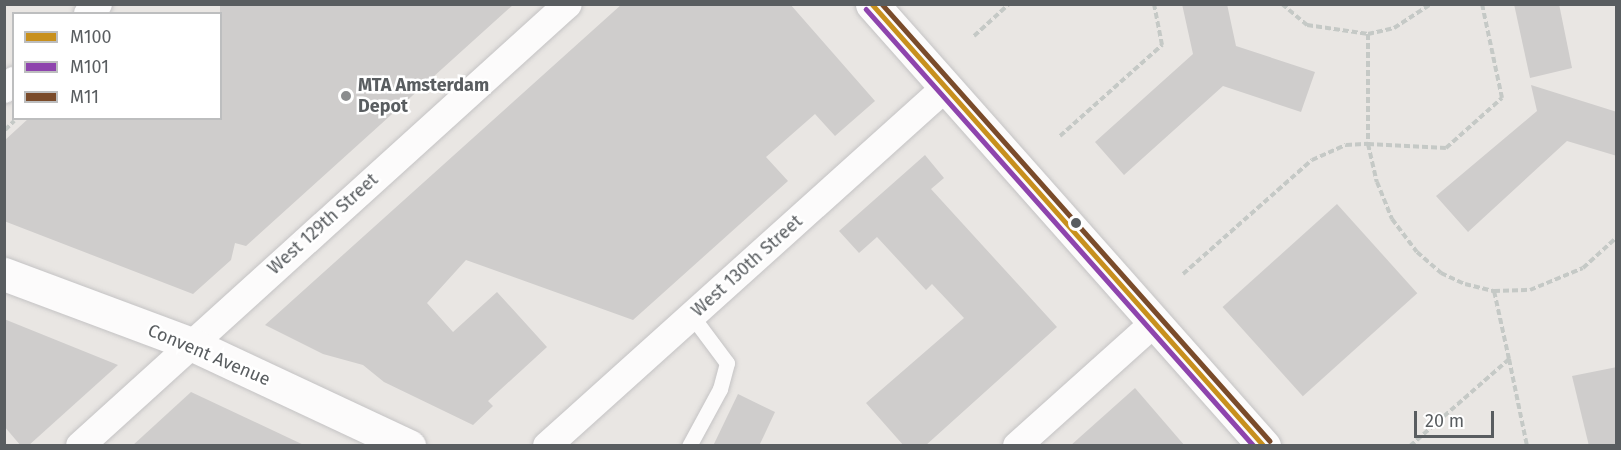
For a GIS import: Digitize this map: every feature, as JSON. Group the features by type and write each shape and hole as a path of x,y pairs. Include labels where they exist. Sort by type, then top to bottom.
{"main road":[{"path":"872,4 1264,446"},
{"name":"Convent Avenue","path":"4,274 191,344 409,446"}],"street":[{"name":"West 129th Street","path":"80,446 568,4"},
{"name":"West 130th Street","path":"547,446 946,87"},
{"path":"1017,446 1154,323"}],"lane":[{"path":"689,446 720,389 727,363 692,316"}],"path":[{"path":"974,36 1009,4"},
{"path":"1060,136 1162,45 1154,4"},
{"path":"1282,4 1307,25 1368,34 1394,28 1431,4"},
{"path":"1183,274 1312,160 1346,145 1446,148 1502,98 1482,4"},
{"path":"1368,34 1368,144 1377,182 1392,219 1417,252 1441,273 1494,291 1530,290 1558,281 1583,268 1617,238"},
{"path":"5,130 14,121"},
{"path":"1494,291 1527,446"},
{"path":"1410,446 1509,358"}],"building":[{"path":"220,4 514,4 246,246 235,243 231,260 193,294 4,221 4,141 27,120 222,120 222,12 220,12"},
{"path":"622,4 790,4 875,101 835,136 815,114 766,157 788,181 633,320 466,260 427,303 453,332 497,292 547,347 488,401 493,406 473,425 384,382 363,365 323,354 265,325"},
{"path":"1182,4 1227,4 1236,46 1315,72 1301,112 1223,86 1124,175 1095,142 1193,54"},
{"path":"1514,4 1559,4 1572,68 1530,78"},
{"path":"1531,85 1617,112 1617,156 1567,141 1468,232 1436,196 1537,111"},
{"path":"925,155 944,178 931,189 1057,327 925,446 904,446 866,403 964,318 932,284 926,290 877,237 859,253 839,231"},
{"path":"1337,204 1417,293 1303,396 1223,307"},
{"path":"4,319 118,365 28,446 21,446 4,426"},
{"path":"1617,367 1617,446 1589,446 1572,376"},
{"path":"1135,388 1185,446 1070,446"},
{"path":"191,392 306,446 132,446"},
{"path":"738,394 775,412 759,446 713,446"}],"transit line":[{"name":"M100","path":"872,4 1264,446"},
{"name":"M11","path":"882,4 1270,441"},
{"name":"M101","path":"866,9 1254,446"}],"place":[{"name":"MTA Amsterdam Depot","path":"346,96"}]}
